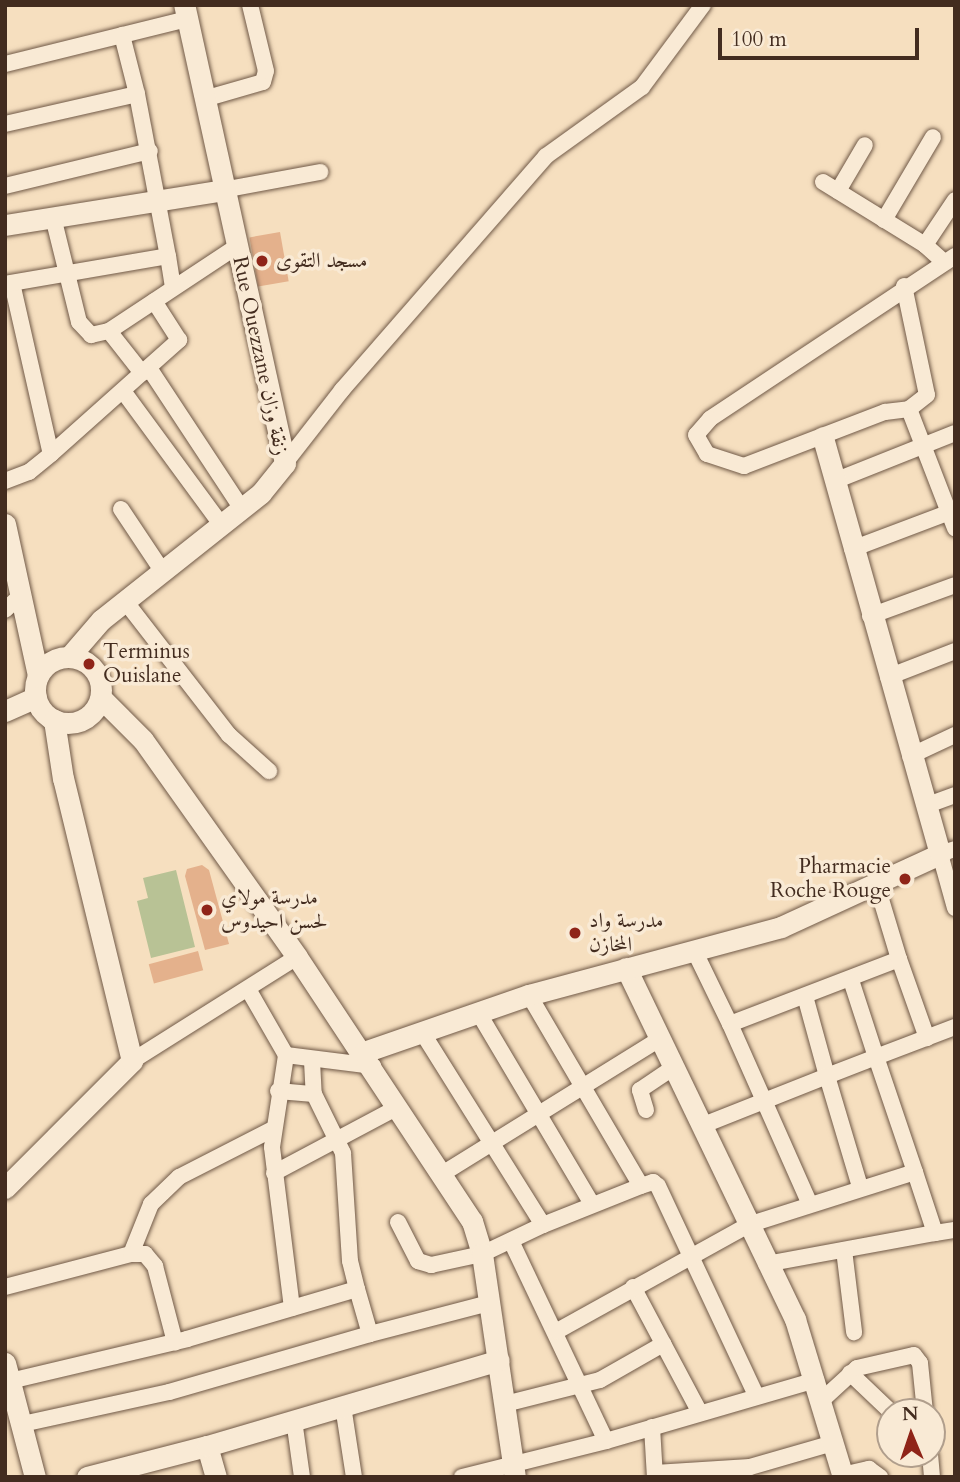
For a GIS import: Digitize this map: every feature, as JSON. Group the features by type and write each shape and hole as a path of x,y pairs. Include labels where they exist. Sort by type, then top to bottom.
{"street":[{"path":"204,99 263,82 266,71 250,5"},
{"path":"285,463 358,371 546,156 642,87 703,5"},
{"path":"5,64 122,35 185,12"},
{"name":"Rue Ouezzane زنقة وزان","path":"69,657 86,634 242,509 285,463 185,12"},
{"path":"122,35 160,199 173,288"},
{"path":"5,124 137,94"},
{"path":"884,220 933,136"},
{"path":"838,191 865,145"},
{"path":"5,186 150,151"},
{"path":"5,225 320,172"},
{"path":"823,182 949,258 904,286 710,419 695,435 707,454 744,466 885,412 909,409 927,395 904,286"},
{"path":"925,245 955,200"},
{"path":"53,217 83,331 97,336 109,331 236,247"},
{"path":"51,454 9,284 167,256"},
{"path":"5,481 29,472 179,340 154,301"},
{"path":"109,331 145,370 242,509"},
{"path":"123,391 222,526"},
{"path":"852,550 953,517 921,446 909,409"},
{"path":"837,480 955,433"},
{"path":"823,437 837,480 852,550 910,756 925,806 947,851 955,908"},
{"path":"121,509 163,572"},
{"path":"5,524 10,571 21,595 38,675 36,697 54,720 63,779 132,1061"},
{"path":"870,616 955,585"},
{"path":"5,610 21,595"},
{"path":"125,601 229,735 269,772"},
{"path":"888,677 955,651"},
{"path":"38,675 48,664 69,657 89,664 101,683 101,698 83,720 54,720"},
{"path":"5,711 36,697"},
{"path":"101,698 143,740 298,957 369,1059 472,1221 482,1254 514,1471"},
{"path":"910,756 955,735"},
{"path":"925,806 955,795"},
{"path":"286,1055 312,1061 369,1059 422,1032 529,995 781,927 877,886 947,851"},
{"path":"877,886 926,1038"},
{"path":"694,950 809,1202"},
{"path":"5,1188 132,1061 298,957"},
{"path":"730,1024 851,980 899,959"},
{"path":"626,968 766,1264 795,1319 816,1380 842,1476 869,1469 880,1477"},
{"path":"851,980 935,1233"},
{"path":"248,989 286,1055 271,1130 292,1307"},
{"path":"529,995 641,1186"},
{"path":"805,996 860,1187"},
{"path":"478,1012 540,1111 592,1204"},
{"path":"701,1126 955,1027"},
{"path":"422,1032 542,1225"},
{"path":"442,1174 661,1038"},
{"path":"312,1061 314,1094 339,1140 350,1261 370,1334"},
{"path":"646,1110 640,1090 674,1067"},
{"path":"278,1091 314,1094"},
{"path":"274,1173 398,1107"},
{"path":"131,1254 151,1205 179,1177 271,1130"},
{"path":"557,1331 748,1225 809,1202 915,1172"},
{"path":"398,1222 412,1251 424,1264 482,1254 542,1225 653,1182 658,1186 688,1256 756,1395"},
{"path":"766,1264 955,1230"},
{"path":"511,1241 557,1331 606,1441"},
{"path":"844,1250 854,1332"},
{"path":"5,1287 131,1254 145,1254 155,1266 175,1342"},
{"path":"633,1287 699,1411"},
{"path":"35,1477 15,1419 8,1372 175,1342 357,1289"},
{"path":"15,1419 169,1392 489,1303"},
{"path":"506,1404 581,1386 622,1369 663,1344"},
{"path":"821,1401 850,1373 880,1360 918,1357 923,1398"},
{"path":"87,1477 143,1470 207,1446 499,1360"},
{"path":"850,1373 876,1398"},
{"path":"462,1477 514,1471 699,1411 816,1380"},
{"path":"343,1406 354,1477"},
{"path":"294,1420 302,1477"},
{"path":"652,1427 655,1475 750,1468 833,1443"},
{"path":"207,1446 216,1477"}],"green space":[{"path":"176,870 195,947 151,958 137,901 148,898 143,878"}],"building":[{"path":"280,232 289,281 258,287 249,237"},
{"name":"مدرسة مولاي لحسن احيدوس","path":"202,865 209,870 229,944 205,950 185,876 187,869"},
{"path":"198,951 203,970 154,984 149,964"}],"place":[{"name":"مسجد التقوى","path":"262,261"},
{"name":"Terminus Ouislane","path":"89,664"},
{"name":"Pharmacie Roche Rouge","path":"905,879"},
{"name":"مدرسة مولاي لحسن احيدوس","path":"207,910"},
{"name":"مدرسة واد المخازن","path":"575,933"}]}
